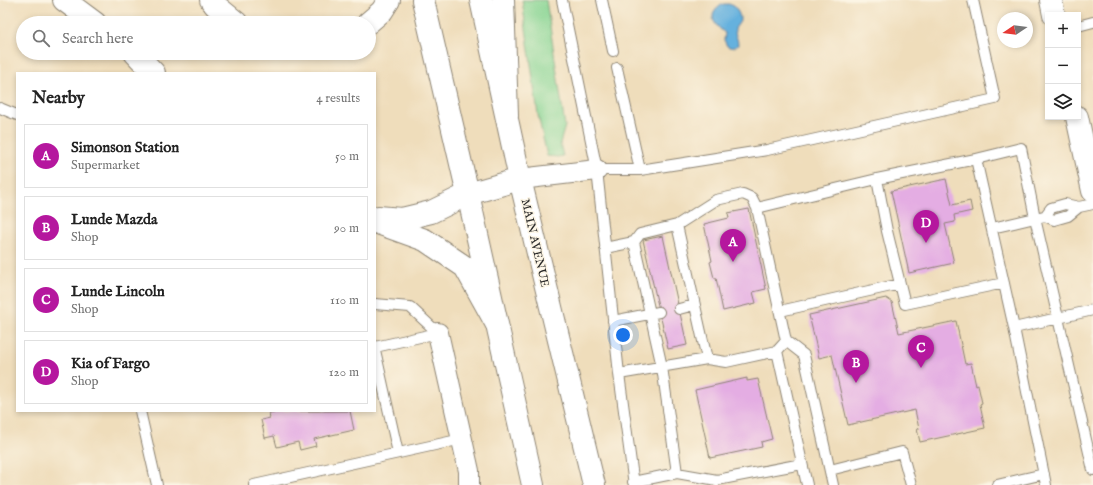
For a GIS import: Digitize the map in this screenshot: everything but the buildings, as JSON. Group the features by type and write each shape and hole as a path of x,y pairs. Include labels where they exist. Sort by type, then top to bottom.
{"main road":[{"path":"64,0 86,16"},
{"path":"211,0 228,16"},
{"path":"376,16 382,11 389,0"},
{"path":"423,0 533,485"},
{"name":"MAIN AVENUE","path":"481,0 520,180 594,485"},
{"path":"503,0 507,115"},
{"path":"1051,0 1053,12"},
{"path":"142,60 153,72"},
{"path":"1077,120 1088,145 1086,199"},
{"path":"376,217 402,219 431,212 468,194 520,180"},
{"path":"376,222 425,240 465,267 496,323"}],"street":[{"path":"520,180 597,170"},
{"path":"438,333 469,471 469,485"}],"lane":[{"path":"562,0 597,170 619,374 633,484 677,473 717,480 802,464"},
{"path":"602,0 613,51"},
{"path":"597,170 640,170 767,150 995,99 973,0"},
{"path":"1081,25 1093,22"},
{"path":"617,68 640,170"},
{"path":"0,108 16,116"},
{"path":"757,208 876,179 976,159 1021,148 1040,217 1059,318 1093,470"},
{"path":"976,159 1014,328 1046,485"},
{"path":"876,179 905,304 1004,283"},
{"path":"605,248 634,242 640,234 677,225 716,200 743,194 752,198 757,208 786,342 804,355 833,485"},
{"path":"992,228 1040,217 1051,208 1086,199 1093,204"},
{"path":"677,225 707,358"},
{"path":"634,242 655,314 677,473"},
{"path":"780,311 900,284"},
{"path":"376,304 410,307 438,333"},
{"path":"679,309 694,305"},
{"path":"1014,328 1093,310"},
{"path":"613,321 655,314"},
{"path":"376,347 438,333"},
{"path":"619,374 707,358 726,362 777,351 786,342"},
{"path":"777,351 807,485"},
{"path":"376,354 398,453"},
{"path":"140,412 157,485"},
{"path":"254,485 462,439"},
{"path":"830,470 902,452 911,485"},
{"path":"997,485 1044,474"}],"green space":[{"path":"522,0 546,0 565,126 560,143 563,156 547,156 538,115"}],"water":[{"path":"723,4 734,6 740,17 739,23 735,29 738,45 734,47 727,46 724,40 725,33 714,22 713,15 715,11"}],"place":[{"name":"Kia of Fargo","path":"926,243"},
{"name":"Simonson Station","path":"733,262"},
{"name":"Lunde Lincoln","path":"921,368"},
{"name":"Lunde Mazda","path":"856,383"}]}
